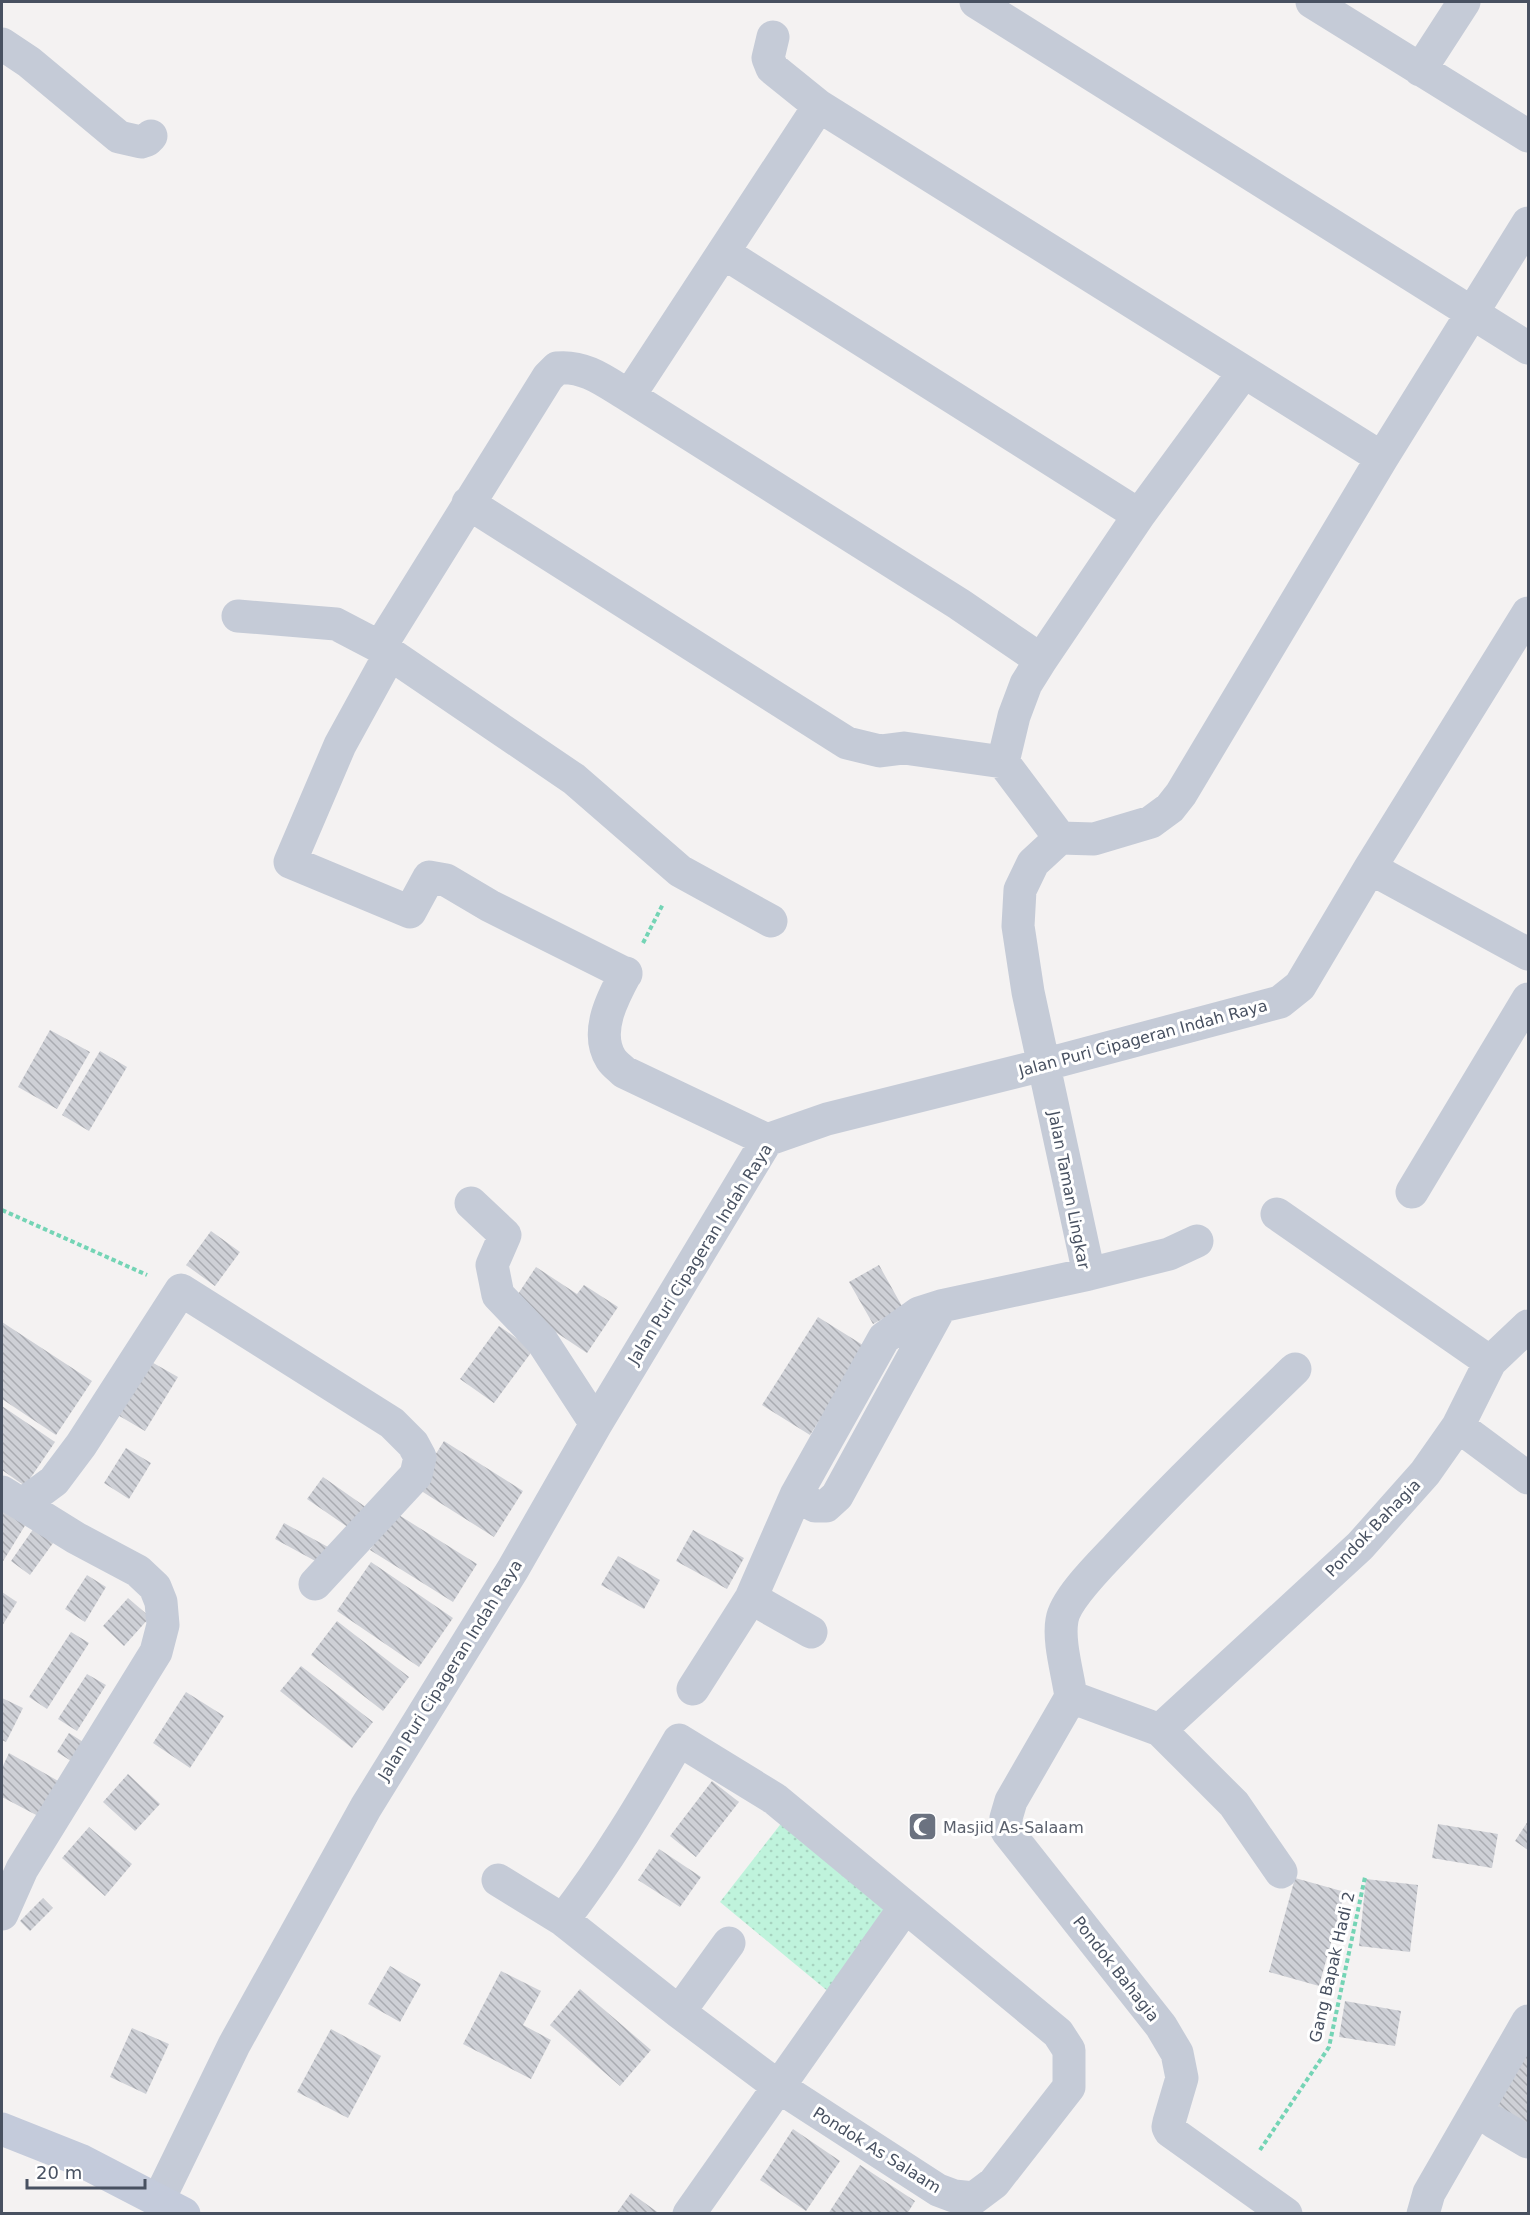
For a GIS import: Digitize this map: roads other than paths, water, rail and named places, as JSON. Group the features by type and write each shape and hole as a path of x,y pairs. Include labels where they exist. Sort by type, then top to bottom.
{"street":[{"path":"1312,2 1528,136"},
{"path":"1420,70 1464,2"},
{"path":"987,4 1528,348"},
{"path":"773,37 768,58 772,68 819,106 1382,458"},
{"path":"2,44 29,62 119,137 144,141 151,136"},
{"path":"630,396 819,106"},
{"path":"468,503 847,743 880,751 904,748 1003,762 1060,838 1094,839 1151,822 1170,808 1181,794 1382,458 1528,223"},
{"path":"724,253 1139,515"},
{"path":"767,1140 624,1072 611,1059 604,1042 606,1016 626,974 489,906 446,880 429,877 411,912 290,862 340,746 385,650 468,503 548,377 556,368 579,369 630,396 959,604 1041,660"},
{"path":"1003,762 1014,716 1026,684 1139,515 1244,372"},
{"name":"Jalan Puri Cipageran Indah Raya","path":"172,2206 234,2045 366,1808 513,1569 596,1424 767,1140 827,1119 1280,1002 1300,986 1370,868 1528,613"},
{"path":"238,616 336,624 385,650 574,779 680,872 771,921"},
{"name":"Jalan Taman Lingkar","path":"693,1689 751,1598 796,1496 884,1338 919,1313 941,1306 1089,1274 1028,992 1018,926 1020,890 1033,863 1060,838"},
{"path":"1370,868 1528,954"},
{"path":"1412,1192 1528,999"},
{"path":"471,1203 505,1235 492,1265 498,1294 542,1341 596,1424"},
{"path":"1277,1214 1490,1362"},
{"path":"1089,1274 1169,1254 1197,1241"},
{"path":"12,1498 54,1481 74,1454 180,1290 392,1423 413,1444 420,1457 416,1474 315,1584"},
{"name":"Pondok Bahagia","path":"1160,1730 1360,1546 1425,1473 1458,1426 1490,1362 1528,1326"},
{"path":"1281,1872 1234,1804 1160,1730 1071,1697 1061,1634 1062,1618 1069,1602 1095,1571 1179,1480 1295,1370"},
{"path":"1458,1426 1528,1478"},
{"path":"2,1914 22,1869 156,1652 163,1625 161,1602 155,1587 138,1571 76,1538 12,1498"},
{"path":"751,1598 811,1632"},
{"name":"Pondok Bahagia","path":"1071,1697 1011,1802 1006,1818 1007,1831 1161,2026 1177,2053 1182,2078 1168,2122 1170,2131 1286,2214"},
{"name":"Pondok As Salaam","path":"498,1880 563,1920 679,2012 779,2087 938,2190 954,2196 974,2198 994,2183 1069,2087 1069,2050 1058,2033 775,1799 679,1740 610,1856 563,1920"},
{"path":"689,2214 905,1907"},
{"path":"679,2012 729,1943"},
{"path":"1423,2214 1430,2193 1528,2021"},
{"path":"1494,2122 1528,2142"},
{"path":"2,2129 80,2160 172,2206"}],"place":[{"name":"Masjid As-Salaam","path":"922,1827"}]}
